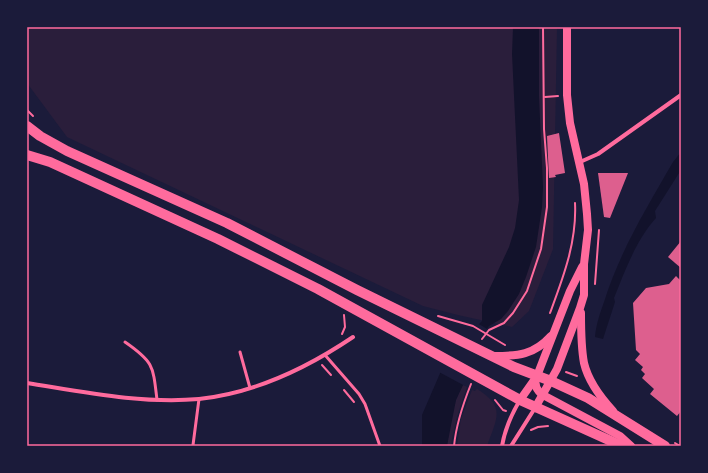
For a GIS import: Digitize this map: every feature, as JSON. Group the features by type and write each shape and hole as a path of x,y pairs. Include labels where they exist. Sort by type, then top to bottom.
{"highway":[{"path":"27,126 57,146 227,223 357,290 514,367 551,381 588,398 669,444"},
{"path":"27,155 50,162 218,239 318,289 444,358 478,379 536,408 622,446"}],"main road":[{"path":"536,408 561,360 584,295 584,264 588,230 586,199 580,162 570,123 567,95 567,27"},
{"path":"520,400 536,376 556,330 570,291 584,264"},
{"path":"580,308 582,350 585,364 599,393 616,415"},
{"path":"494,356 529,353 540,347 556,330"},
{"path":"536,376 536,387 543,395 620,436 631,446"}],"street":[{"path":"580,162 598,154 681,95"},
{"path":"27,384 114,397 157,400 199,399 250,388 279,378 317,360 353,337"},
{"path":"502,446 504,433 520,400"},
{"path":"512,446 536,408"}],"lane":[{"path":"125,342 142,354 150,365 154,376 157,400"},
{"path":"240,352 250,388"},
{"path":"325,355 359,394 365,404 380,446"},
{"path":"193,445 199,399"}],"path":[{"path":"482,340 489,330 504,323 513,313 527,291 541,249 547,207 544,27"},
{"path":"544,97 567,95"},
{"path":"548,317 566,268 571,248 575,226 575,201"},
{"path":"338,347 345,327 344,313"},
{"path":"462,324 473,326 501,343"},
{"path":"317,360 332,376"},
{"path":"454,446 455,433 465,397 478,379"},
{"path":"342,387 355,404"},
{"path":"669,444 680,446"}],"shaded area":[{"path":"27,27 557,27 553,249 529,311 512,327 423,306 67,137 27,83"},
{"path":"513,27 539,27 539,96 543,187 542,207 536,247 519,294 508,311 501,319 489,326 475,345 463,385 456,400 447,446 422,446 422,415 441,371 461,343 482,321 482,305 509,247 515,228 519,200 512,54"},
{"path":"681,152 681,170 655,211 656,218 637,246 622,277 614,298 615,302 603,339 595,337 597,324 610,283 626,247 663,179"},
{"path":"463,385 467,387 451,446 447,446 450,422 456,399"},
{"path":"477,389 486,395 496,408 497,414 494,428 487,446 457,446 461,419 472,390 475,391"}],"pier":[{"path":"477,323 489,330 477,346 478,353 465,386 439,372 459,342"}],"building":[{"path":"559,133 565,173 549,178 547,136"},
{"path":"598,173 628,173 610,218 604,217"},
{"path":"681,241 681,268 668,257"},
{"path":"676,276 681,281 681,411 677,416 650,394 654,389 642,378 645,374 641,370 643,367 635,360 640,354 636,350 633,303 646,288 669,284"}]}
